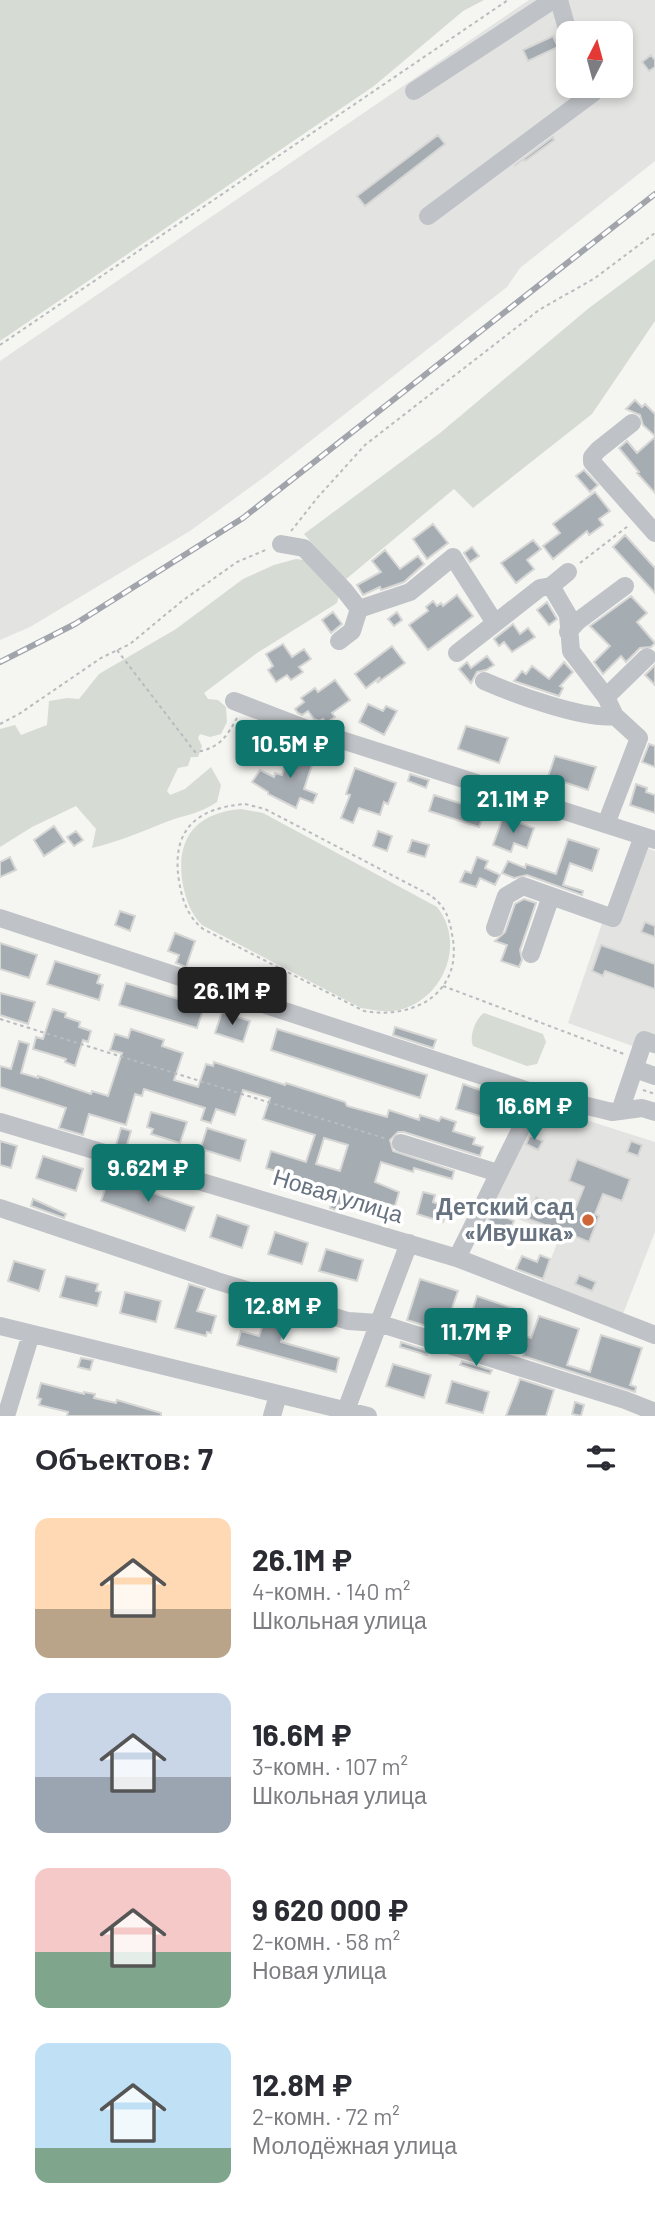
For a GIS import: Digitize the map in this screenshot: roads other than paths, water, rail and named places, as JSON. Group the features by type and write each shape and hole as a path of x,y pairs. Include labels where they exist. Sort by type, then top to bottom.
{"street":[{"path":"414,92 553,0"},
{"path":"559,0 565,21"},
{"path":"428,216 586,98"},
{"path":"632,423 597,450 592,462 655,533"},
{"path":"281,544 304,548 359,609"},
{"path":"359,609 410,593 453,557 495,623"},
{"path":"457,653 540,588 551,586 568,572"},
{"path":"551,586 568,615 571,651 606,697 615,716 647,739 606,824"},
{"path":"568,632 578,621 625,586"},
{"path":"339,641 352,631 359,609"},
{"path":"606,697 647,657"},
{"path":"484,681 517,696 597,715 615,716"},
{"path":"240,703 304,728 649,838 613,918 523,886 506,896 495,928"},
{"path":"531,954 551,896"},
{"path":"0,918 538,1094 612,1112 642,1108 655,1112"},
{"path":"620,1111 645,1040 655,1044"},
{"path":"636,1064 655,1076"},
{"path":"457,1258 538,1094"},
{"name":"Новая улица","path":"0,1122 457,1258 655,1335"},
{"path":"401,1143 498,1173"},
{"path":"0,1208 230,1285 348,1321 378,1324 625,1400 655,1412"},
{"path":"346,1410 409,1243"},
{"path":"0,1326 368,1416"},
{"path":"6,1416 31,1334"},
{"path":"272,1416 278,1395"}],"railway":[{"path":"0,662 75,624 243,518 655,194"}],"place":[{"name":"Детский сад «Ивушка»","path":"588,1220"}]}
